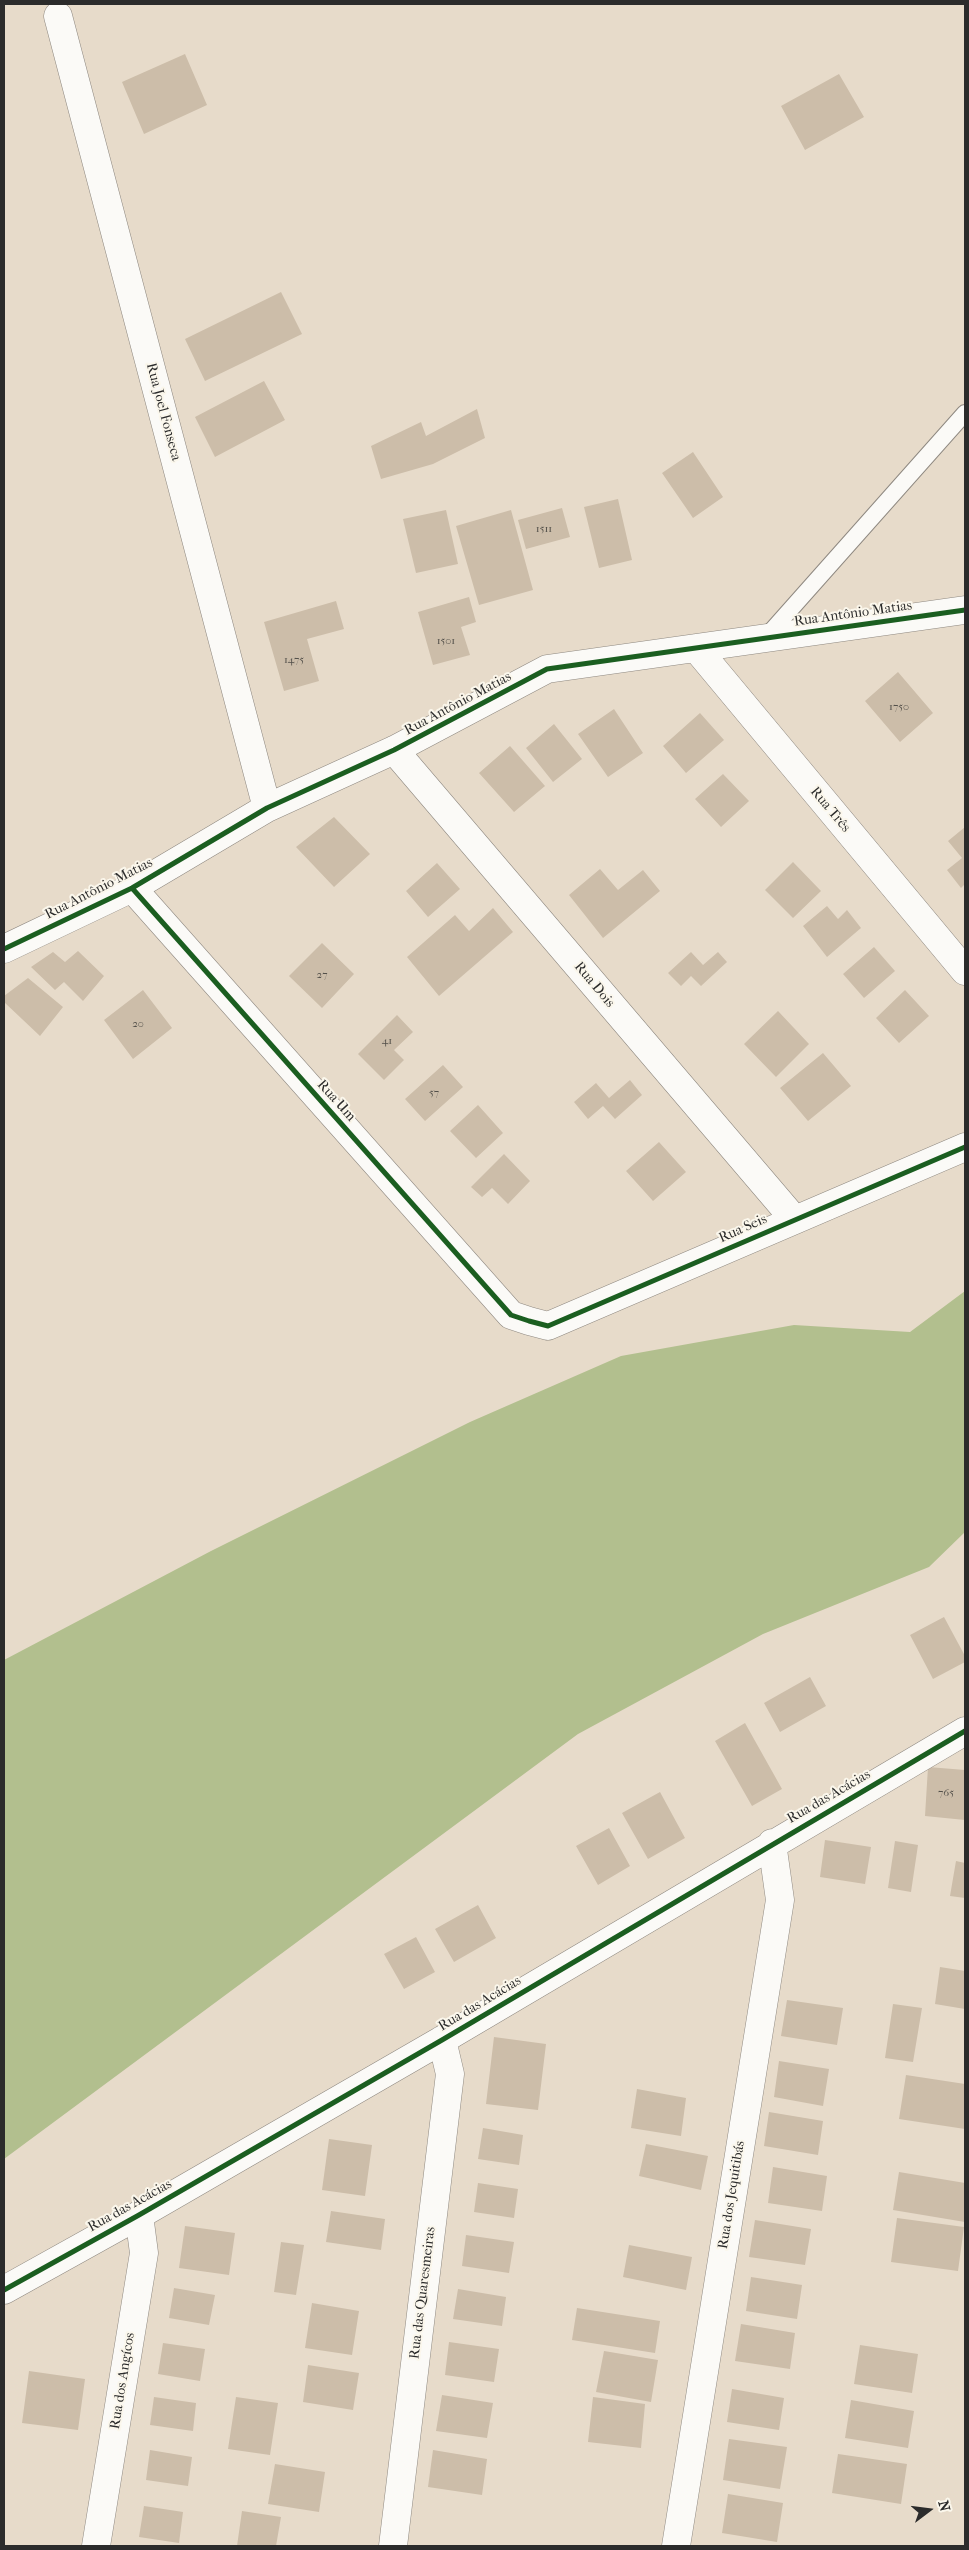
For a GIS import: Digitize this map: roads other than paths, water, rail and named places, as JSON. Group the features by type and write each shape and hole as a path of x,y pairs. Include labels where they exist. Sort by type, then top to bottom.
{"street":[{"name":"Rua Joel Fonseca","path":"58,16 268,808"},
{"name":"Rua Antônio Matias","path":"5,942 132,888 268,808 394,750 547,669 965,610"},
{"name":"Rua Três","path":"696,648 965,972"},
{"name":"Rua Dois","path":"394,750 794,1219"},
{"name":"Rua Um","path":"132,888 511,1315 529,1321"},
{"name":"Rua Seis","path":"529,1321 548,1326 965,1147"},
{"name":"Rua das Acácias","path":"4,2290 139,2215 442,2040 772,1843 965,1731"},
{"name":"Rua dos Jequitibás","path":"676,2546 780,1900 772,1843"},
{"name":"Rua das Quaresmeiras","path":"393,2546 450,2074 442,2040"},
{"name":"Rua dos Angícos","path":"96,2546 144,2253 139,2215"}],"lane":[{"path":"766,637 965,413"}]}
